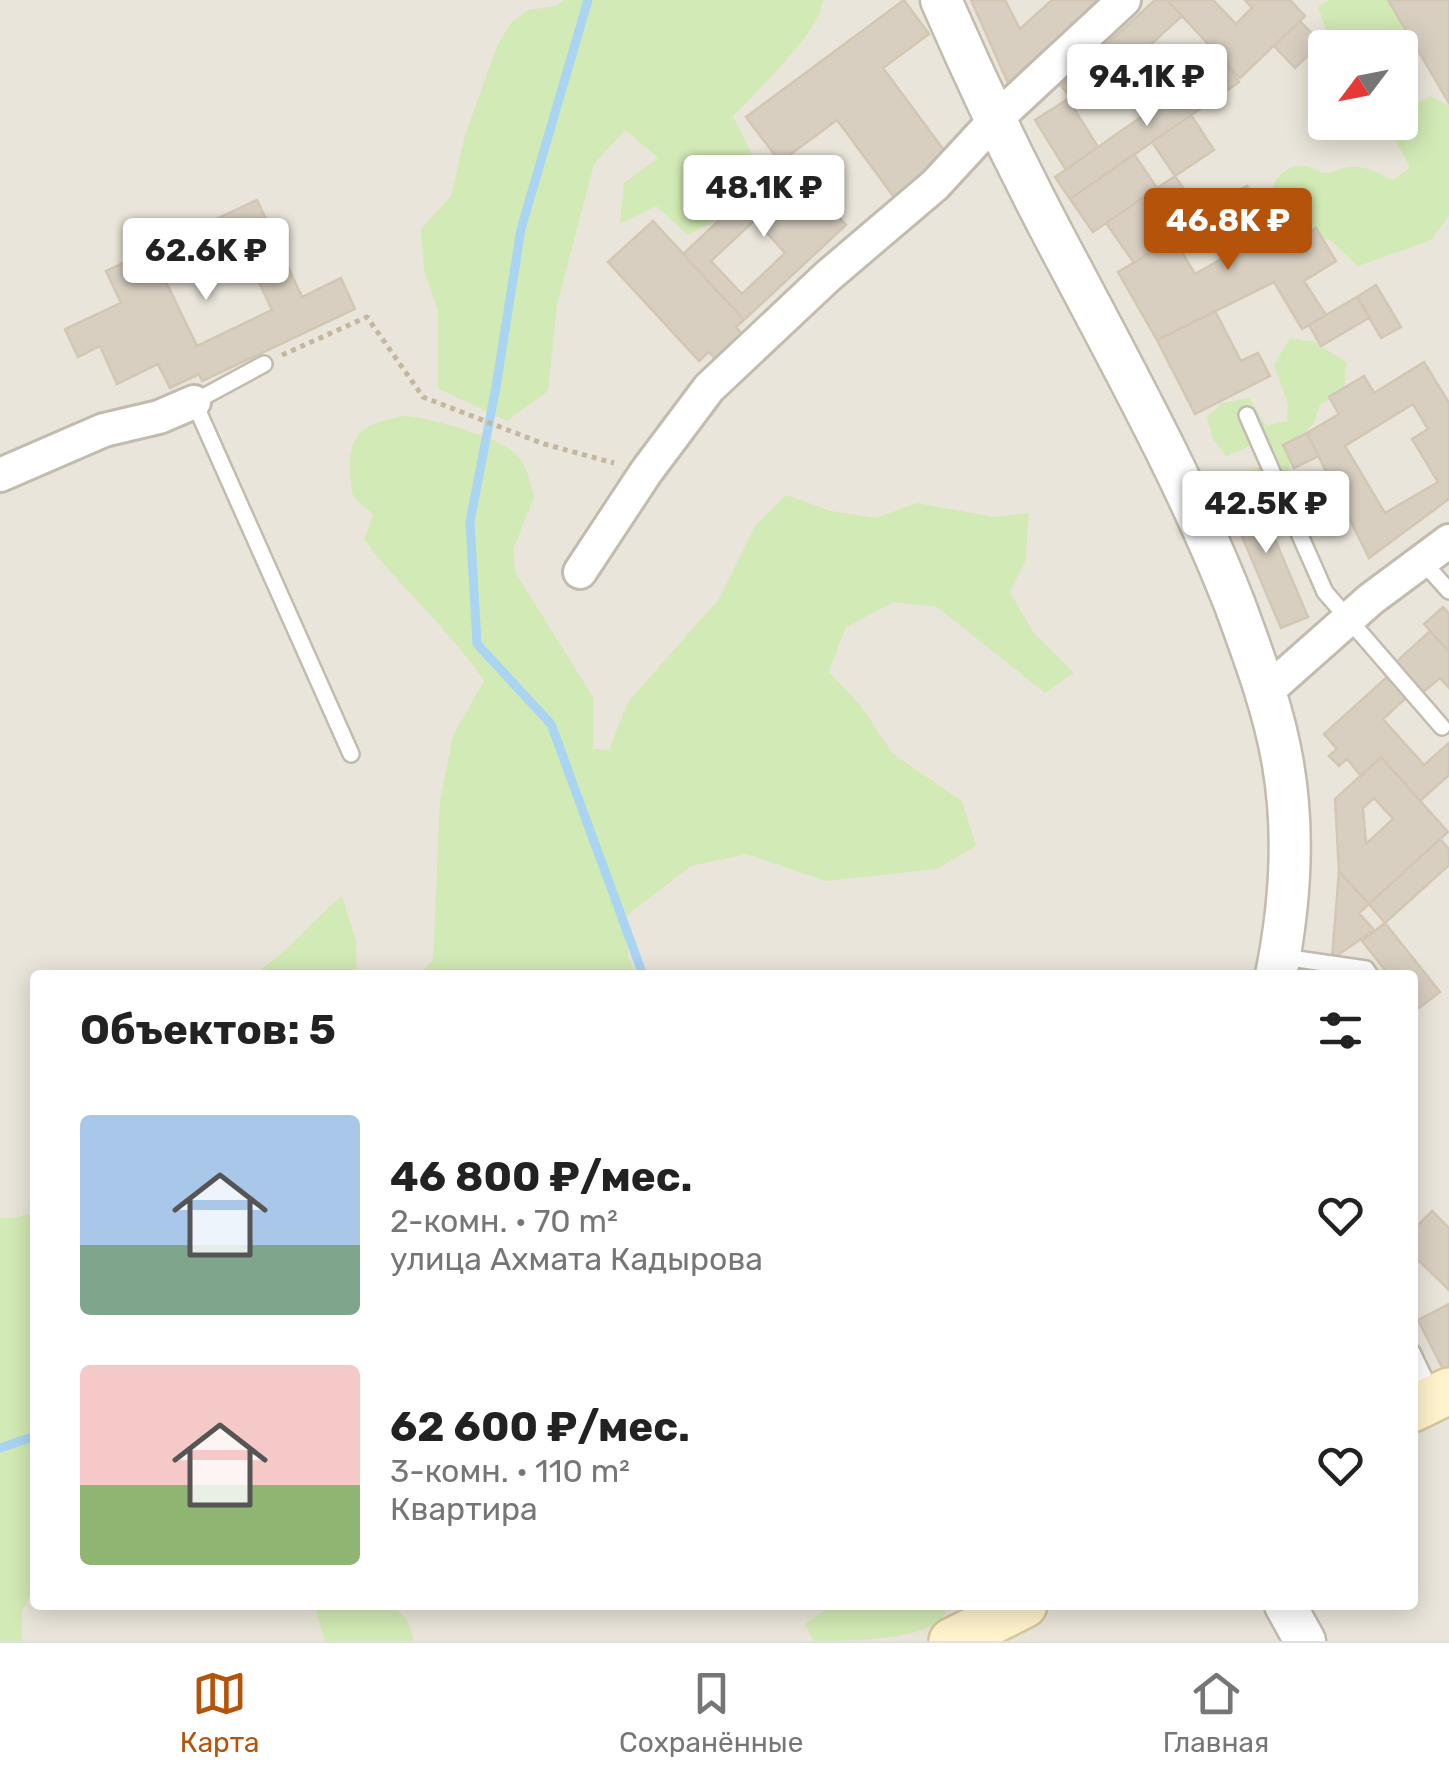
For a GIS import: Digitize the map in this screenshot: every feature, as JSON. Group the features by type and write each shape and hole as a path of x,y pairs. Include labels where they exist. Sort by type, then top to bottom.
{"main road":[{"path":"952,1641 1014,1610"}],"street":[{"path":"940,0 995,120 1162,440 1210,543 1266,692 1283,765 1290,846 1278,966"},
{"path":"580,572 646,472 709,388 828,276 935,185 995,120 1124,0"},
{"path":"0,476 104,430 159,417 194,402"},
{"path":"1266,692 1347,620 1449,541"},
{"path":"1288,1610 1305,1641"}],"lane":[{"path":"264,364 194,402 351,754"},
{"path":"1246,415 1325,592 1442,726"},
{"path":"1422,561 1449,590"},
{"path":"1278,966 1367,970"},
{"path":"1418,1366 1432,1399"}],"path":[{"path":"264,364 367,316 424,397 544,444 646,472"}],"shaded area":[{"path":"0,0 1449,0 1449,1641 0,1641"}],"green space":[{"path":"564,0 823,0 820,13 800,44 733,116 759,169 728,214 688,235 656,206 620,224 624,183 658,158 625,130 594,164 557,305 548,391 507,421 438,388 438,311 424,271 421,229 451,196 465,135 498,44 511,23 528,10 556,6"},
{"path":"1329,0 1389,0 1410,26 1407,30 1326,30 1318,6"},
{"path":"1431,96 1449,106 1449,216 1431,240 1358,266 1329,239 1298,242 1285,235 1271,212 1273,186 1280,176 1290,168 1304,166 1326,173 1355,167 1393,180 1410,167 1395,140 1418,140 1418,102"},
{"path":"1290,338 1315,342 1346,362 1344,392 1320,404 1314,423 1294,444 1285,486 1266,498 1246,474 1261,466 1269,451 1264,440 1226,456 1213,439 1207,417 1222,403 1249,398 1266,426 1287,421 1288,405 1274,365"},
{"path":"404,416 446,424 508,448 523,463 534,497 513,550 515,572 593,697 593,749 609,750 628,702 719,599 755,526 786,495 831,511 876,518 917,503 993,517 1029,513 1025,562 1010,592 1033,632 1074,673 1045,693 937,607 893,602 845,628 829,672 861,706 893,754 962,801 976,846 937,869 826,881 747,854 691,866 626,916 628,956 634,970 423,970 433,961 440,801 453,735 484,681 364,540 373,514 353,497 351,451 362,432"},
{"path":"342,896 356,941 357,970 260,970"},
{"path":"30,1213 30,1596 22,1611 22,1641 0,1641 0,1218"},
{"path":"316,1610 398,1610 407,1620 414,1641 325,1641"},
{"path":"825,1610 945,1610 932,1626 871,1639 814,1641 805,1624"}],"building":[{"path":"904,0 929,34 883,68 949,157 894,197 837,120 780,162 746,117"},
{"path":"971,0 1005,0 1020,29 1052,0 1099,0 1008,83"},
{"path":"1155,0 1167,0 1182,16 1081,108 1061,86"},
{"path":"1167,0 1213,0 1236,24 1252,8 1245,0 1290,0 1305,16 1240,78"},
{"path":"1388,0 1449,0 1449,103 1418,50 1418,30 1406,30"},
{"path":"1300,21 1309,30 1308,56 1295,68 1274,46"},
{"path":"1223,60 1239,82 1070,199 1055,177"},
{"path":"1068,99 1098,147 1066,170 1035,120"},
{"path":"1191,115 1214,150 1175,176 1152,142"},
{"path":"1134,154 1157,188 1093,232 1070,199"},
{"path":"785,159 846,225 744,320 683,254","holes":["755,220 785,253 742,294 711,261"]},
{"path":"1175,176 1202,215 1134,263 1106,223"},
{"path":"1247,186 1284,248 1316,228 1336,261 1304,281 1326,315 1302,329 1274,282 1157,340 1118,272 1174,239 1195,274 1242,247 1217,202"},
{"path":"257,200 302,297 341,278 355,309 202,381 199,374 170,388 158,364 117,384 100,346 78,357 65,329 121,303 106,271","holes":["242,246 272,310 197,346 166,282"]},
{"path":"653,221 744,320 736,327 745,337 718,362 709,352 699,361 608,262"},
{"path":"1376,285 1401,327 1381,338 1357,297"},
{"path":"1357,297 1370,317 1321,346 1309,325"},
{"path":"1215,311 1241,361 1258,353 1270,376 1195,414 1157,340"},
{"path":"1424,362 1449,403 1449,499 1369,558 1307,433 1339,414 1329,397 1364,376 1374,393","holes":["1413,404 1428,429 1412,439 1438,482 1385,513 1345,446"]},
{"path":"1307,433 1319,456 1294,468 1283,445"},
{"path":"1251,483 1308,617 1281,628 1224,494"},
{"path":"1443,607 1449,614 1449,652 1424,624"},
{"path":"1430,631 1449,652 1449,688 1440,678 1422,693 1395,663"},
{"path":"1388,676 1407,697 1383,719 1424,765 1449,743 1449,775 1420,801 1381,757 1361,776 1347,759 1339,766 1329,756 1337,749 1324,734"},
{"path":"1381,757 1448,832 1369,904 1339,871 1335,799","holes":["1374,798 1393,819 1366,844 1363,808"]},
{"path":"1440,839 1449,849 1449,865 1385,923 1369,904"},
{"path":"1339,871 1369,904 1359,913 1374,930 1332,959"},
{"path":"1385,923 1440,992 1419,1008 1418,970 1385,970 1362,941"},
{"path":"1432,1211 1449,1228 1449,1290 1418,1260 1418,1225"},
{"path":"1449,1304 1449,1376 1447,1377 1418,1320"}],"waterway":[{"path":"588,0 521,229 470,522 477,644 551,724 641,970"},
{"path":"0,1448 30,1438"}]}
